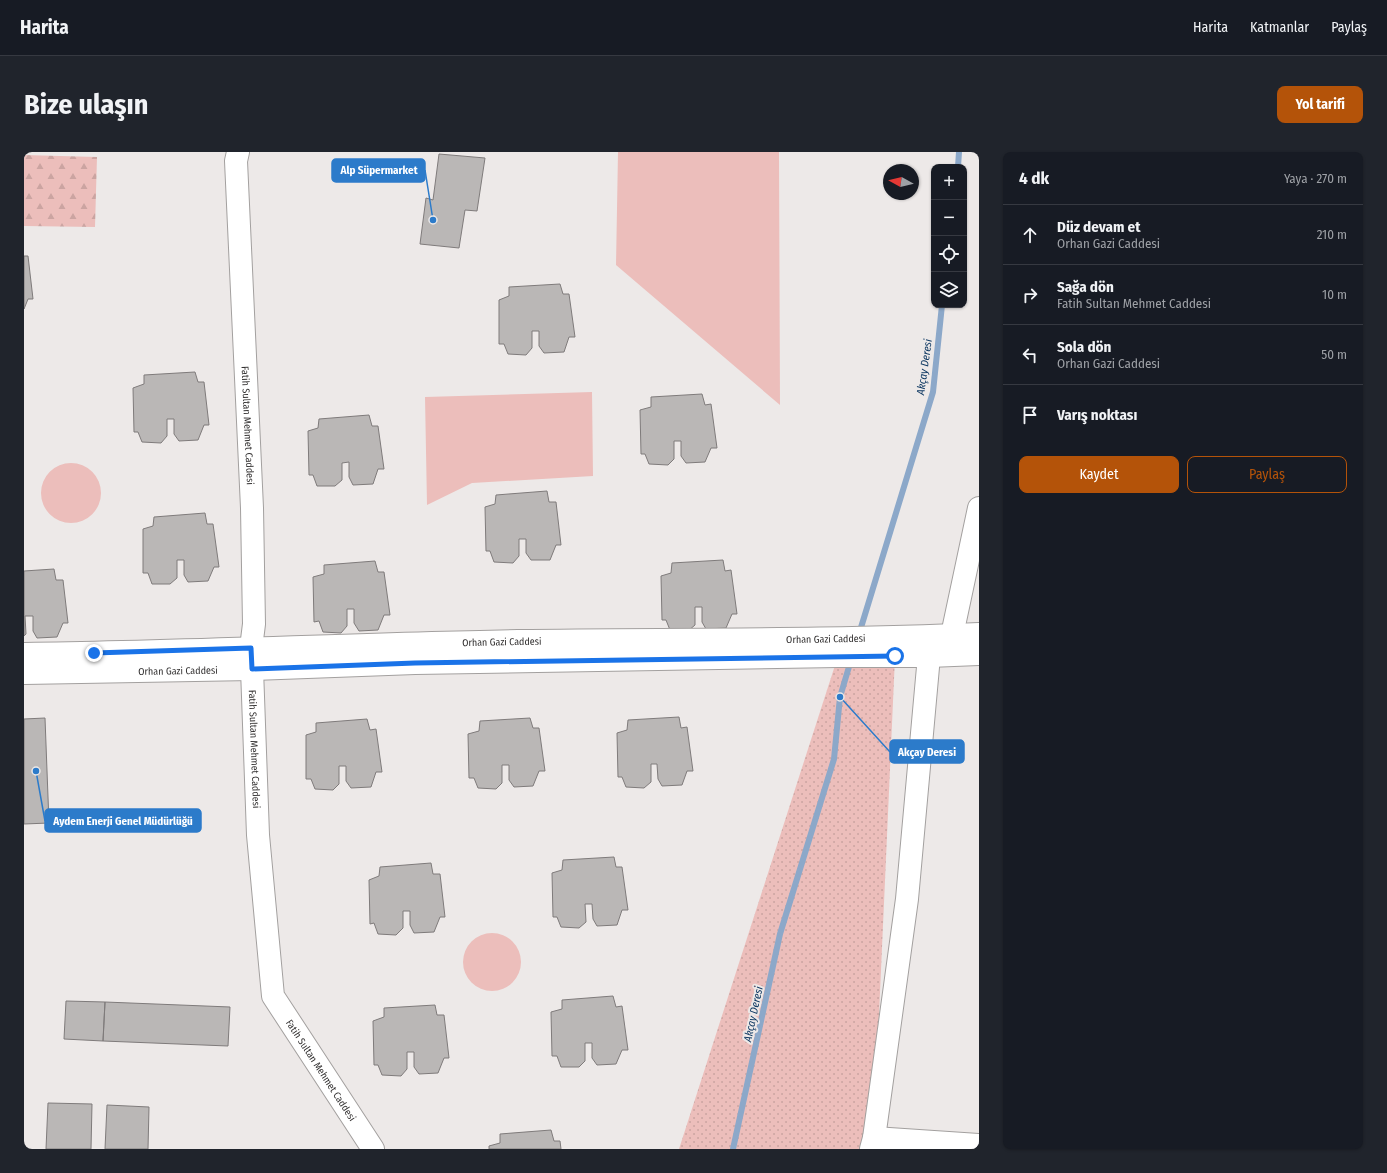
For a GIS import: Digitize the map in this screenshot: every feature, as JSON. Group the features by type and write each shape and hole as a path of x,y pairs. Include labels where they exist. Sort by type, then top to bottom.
{"street":[{"name":"Fatih Sultan Mehmet Caddesi","path":"238,152 236,161 252,508 254,624 252,659 258,835 273,996 373,1149"},
{"path":"952,635 979,508"},
{"name":"Orhan Gazi Caddesi","path":"869,648 952,635 979,634"},
{"name":"Orhan Gazi Caddesi","path":"24,673 252,659 416,643 585,640 869,648 929,656 979,654"},
{"name":"Orhan Gazi Caddesi","path":"24,654 252,659"},
{"path":"929,656 907,899 872,1143 979,1145"}],"green space":[{"path":"618,152 779,152 780,405 616,265"},
{"path":"24,155 97,157 95,227 24,226"},
{"path":"592,392 593,476 472,483 427,505 425,397"},
{"path":"71,463 88,468 96,476 101,493 96,510 88,518 71,523 54,518 46,510 41,493 46,476 54,468"},
{"path":"838,656 895,657 873,1149 679,1149"},
{"path":"492,933 508,938 516,946 521,962 516,978 508,986 492,991 476,986 468,978 463,962 468,946 476,938"}],"building":[{"path":"439,154 485,158 477,211 465,210 459,248 420,244 426,198 433,200"},
{"path":"24,256 28,256 33,299 28,299 24,309"},
{"path":"560,284 563,294 569,294 575,337 569,337 564,352 544,353 539,346 539,331 532,331 532,348 526,355 508,354 504,344 499,344 499,300 509,296 509,287"},
{"path":"195,372 198,382 204,382 209,425 204,425 198,440 179,441 174,434 174,419 167,419 167,436 161,443 142,442 138,432 134,432 133,388 144,384 144,375"},
{"path":"702,394 705,405 711,404 717,448 711,448 705,462 686,463 681,456 681,441 674,441 674,459 668,465 649,464 645,454 641,454 640,410 651,407 651,397"},
{"path":"369,415 372,426 378,426 384,469 378,469 373,484 353,485 349,477 349,462 342,463 342,480 335,486 317,486 313,475 309,475 308,431 318,428 319,419"},
{"path":"547,491 549,502 556,502 561,545 556,545 550,560 531,560 526,553 526,539 519,539 519,556 513,563 494,562 490,551 486,551 485,507 495,504 496,495"},
{"path":"205,513 207,524 213,524 219,567 214,567 208,581 188,582 184,575 184,560 177,560 177,578 170,584 152,584 148,573 143,573 143,529 153,526 154,517"},
{"path":"723,560 725,571 731,570 737,614 732,614 726,628 706,629 702,622 702,607 695,607 695,625 688,631 670,630 666,620 662,620 661,576 671,573 672,563"},
{"path":"375,561 378,572 384,572 390,615 384,615 378,630 359,631 354,623 354,609 347,609 347,626 341,633 323,632 319,621 314,622 313,577 324,574 324,565"},
{"path":"54,569 56,580 63,580 68,623 63,623 57,637 37,638 33,631 33,616 25,616 26,634 24,636 24,571"},
{"path":"679,717 681,728 687,727 693,771 687,771 682,785 662,786 658,779 657,764 651,764 651,782 644,788 626,787 622,777 618,777 617,733 627,730 628,720"},
{"path":"45,718 49,823 24,824 24,719"},
{"path":"530,718 533,728 539,728 545,771 539,771 533,786 514,787 509,780 509,765 502,765 502,783 496,789 478,788 474,778 469,778 468,734 479,731 480,721"},
{"path":"367,719 370,730 376,729 382,772 376,772 371,787 351,788 346,781 346,766 339,766 339,784 333,790 315,789 311,779 306,779 306,735 316,732 316,723"},
{"path":"614,857 616,867 622,867 628,910 622,910 617,925 597,926 593,919 592,904 585,904 586,922 579,928 561,927 557,917 553,917 552,873 562,870 563,860"},
{"path":"431,863 433,874 440,874 445,917 440,917 434,932 414,933 410,925 410,911 403,911 403,928 396,935 378,934 374,923 370,924 369,880 379,876 380,867"},
{"path":"613,996 616,1007 622,1006 628,1050 622,1050 616,1064 597,1065 592,1058 592,1043 585,1043 585,1061 579,1067 561,1067 557,1056 552,1056 551,1012 562,1009 562,1000"},
{"path":"66,1001 105,1002 103,1041 64,1039"},
{"path":"105,1002 230,1007 228,1046 103,1041"},
{"path":"435,1005 437,1015 444,1015 449,1058 444,1058 438,1073 419,1074 414,1067 414,1052 407,1052 407,1069 401,1076 382,1075 378,1065 374,1065 373,1021 384,1017 384,1008"},
{"path":"48,1103 92,1104 91,1149 46,1149"},
{"path":"107,1105 149,1107 148,1149 105,1149"},
{"path":"551,1130 554,1141 560,1141 561,1149 489,1149 489,1146 500,1143 500,1134"}],"waterway":[{"name":"Akçay Deresi","path":"958,164 959,152"},
{"name":"Akçay Deresi","path":"859,634 933,392 942,308"},
{"name":"Akçay Deresi","path":"733,1149 780,934 834,759 840,697 851,660"}],"place":[{"name":"Alp Süpermarket","path":"433,220"},
{"name":"Akçay Deresi","path":"840,697"},
{"name":"Aydem Enerji Genel Müdürlüğü","path":"36,771"}],"route":[{"path":"94,653 251,648 252,669 415,663 895,656"}]}
